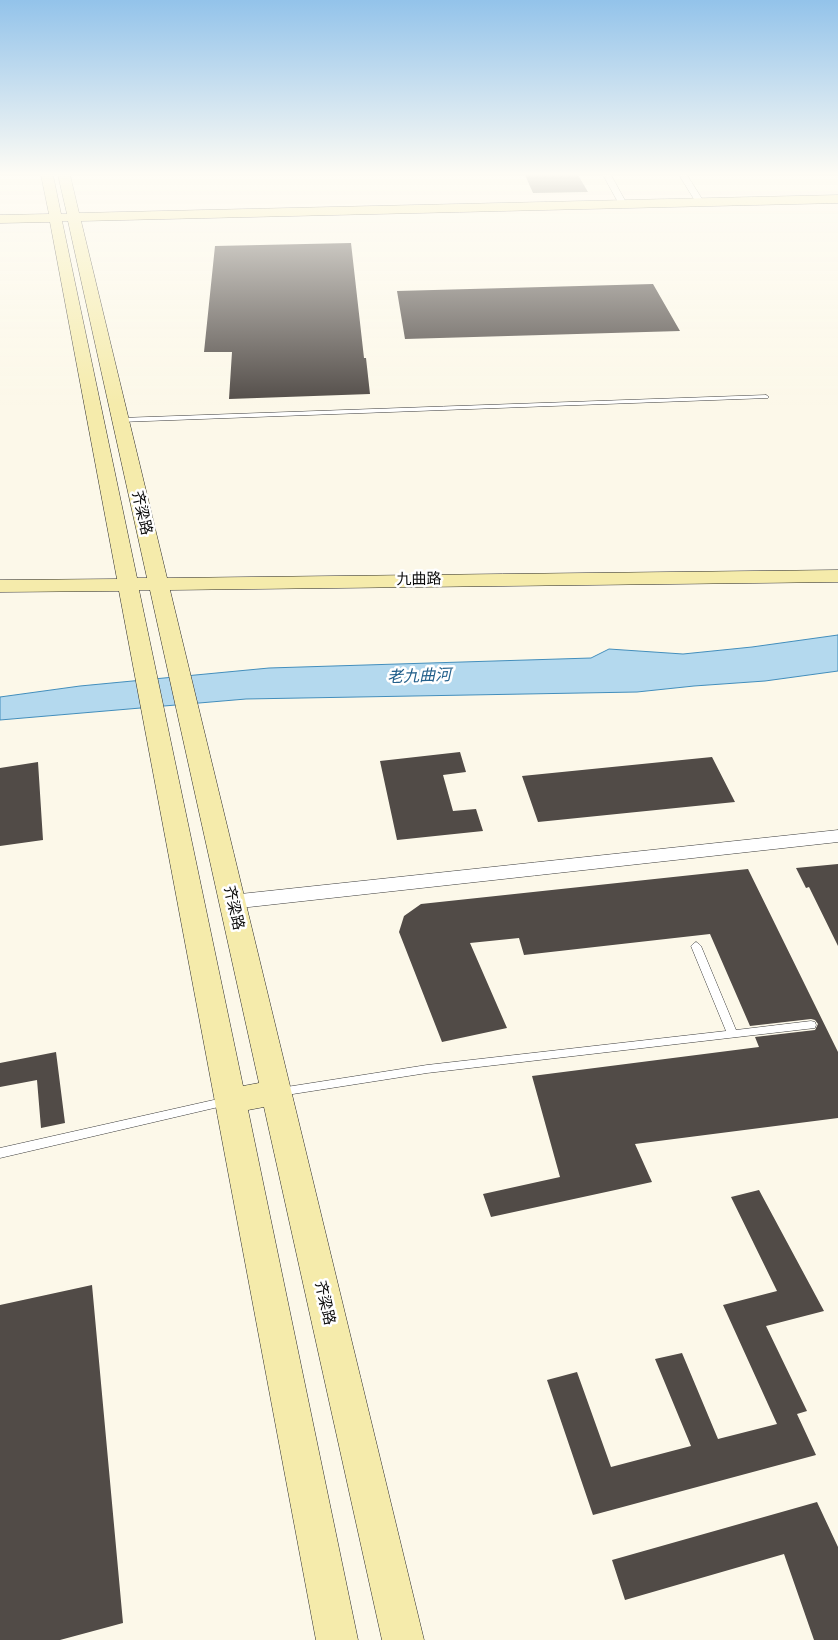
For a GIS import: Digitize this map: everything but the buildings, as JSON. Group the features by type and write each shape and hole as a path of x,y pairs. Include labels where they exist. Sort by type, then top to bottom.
{"main road":[{"name":"齐梁路","path":"61,252 337,1640"},
{"name":"齐梁路","path":"81,252 404,1640"},
{"name":"九曲路","path":"0,586 838,576"},
{"path":"229,1100 276,1093"}],"street":[{"path":"231,902 838,836"}],"lane":[{"path":"120,420 766,397"},
{"path":"696,946 733,1034"},
{"path":"276,1093 427,1069 810,1025"},
{"path":"0,1153 229,1100"}],"water":[{"name":"老九曲河","path":"838,635 838,671 765,681 637,692 246,699 0,720 0,697 80,686 269,668 591,658 609,649 683,654"}]}
